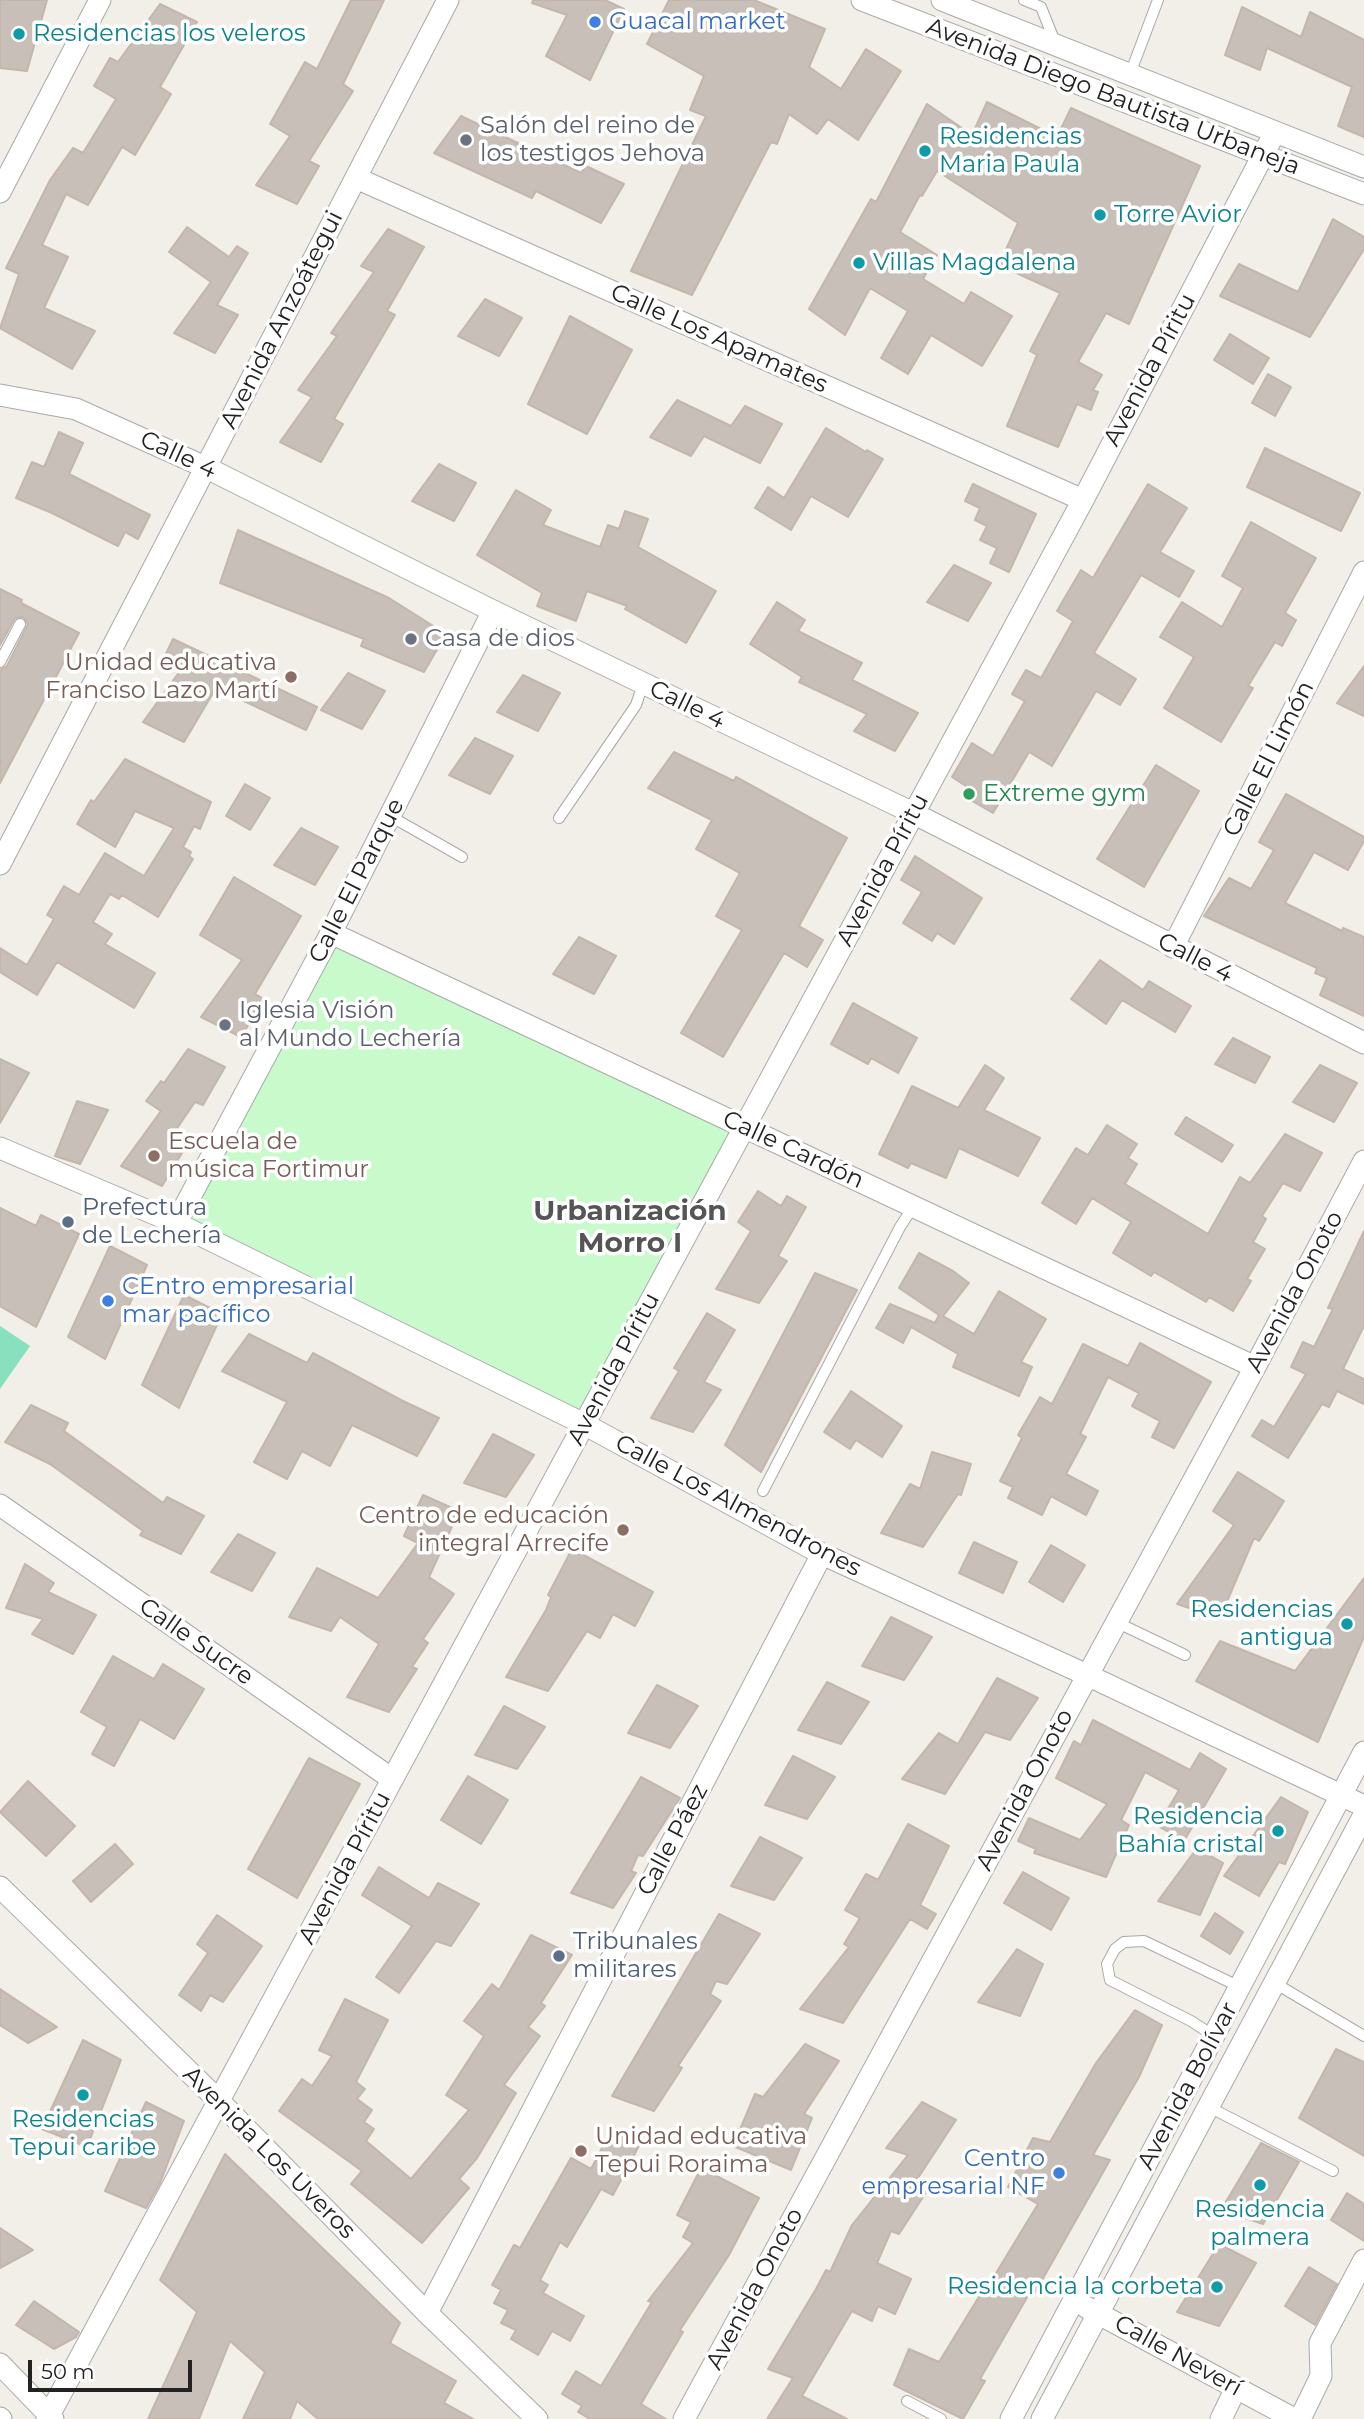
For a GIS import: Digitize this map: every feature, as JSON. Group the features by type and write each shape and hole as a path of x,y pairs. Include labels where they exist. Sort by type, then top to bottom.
{"street":[{"path":"0,192 100,0"},
{"name":"Avenida Anzoátegui","path":"2,853 448,0"},
{"name":"Avenida Diego Bautista Urbaneja","path":"862,0 1364,194"},
{"name":"Avenida Diego Bautista Urbaneja","path":"942,0 1364,167"},
{"name":"Avenida Píritu","path":"50,2418 1083,500 1275,132"},
{"name":"Calle Los Apamates","path":"356,178 1083,500"},
{"name":"Calle 4","path":"0,395 76,409 205,467 493,611 914,813 1364,1043"},
{"name":"Calle El Limón","path":"1173,947 1364,572"},
{"name":"Calle El Parque","path":"176,1223 331,933 493,611"},
{"name":"Calle Cardón","path":"331,933 1255,1367"},
{"name":"Calle Los Almendrones","path":"0,1148 176,1223 584,1424 822,1554 1364,1806"},
{"name":"Avenida Onoto","path":"684,2419 1364,1161"},
{"name":"Calle Sucre","path":"0,1505 392,1779"},
{"name":"Calle Páez","path":"427,2313 822,1554"},
{"name":"Avenida Bolívar","path":"1011,2419 1364,1752"},
{"name":"Avenida Bolívar","path":"1042,2419 1364,1815"},
{"name":"Avenida Los Uveros","path":"0,1887 219,2101 427,2313 537,2419"},
{"path":"1300,2419 1321,2376 1320,2343 1364,2260"},
{"name":"Calle Neverí","path":"1073,2302 1099,2313 1294,2419"},
{"path":"0,2364 50,2418"},
{"path":"1221,2419 1236,2388"}],"lane":[{"path":"1024,0 1041,7 1056,45"},
{"path":"1130,74 1158,0"},
{"path":"0,662 20,624"},
{"path":"559,818 636,705 643,684"},
{"path":"390,816 462,857"},
{"path":"764,1491 913,1207"},
{"path":"1116,1622 1185,1655"},
{"path":"1214,2036 1191,2021 1110,1980 1107,1964 1115,1949 1124,1942 1144,1941 1240,1987"},
{"path":"1273,1982 1364,2036"},
{"path":"1209,2107 1334,2171"},
{"path":"907,2401 941,2419"}],"green space":[{"path":"331,933 744,1127 584,1424 176,1223"},
{"path":"0,1326 30,1346 0,1389"}],"building":[{"name":"Residencias los veleros","path":"0,0 47,0 27,71 0,68"},
{"path":"351,0 384,0 343,84 353,91 309,161 319,166 297,204 256,185 290,136 270,124 305,62 317,69"},
{"path":"533,0 605,0 624,9 590,80 546,56 567,15 532,3"},
{"path":"669,0 754,0 825,29 809,67 841,89 866,49 901,71 858,140 828,119 817,134 789,114 777,144 771,142 692,295 631,271 706,116 690,110 704,76 647,44"},
{"path":"160,4 197,22 160,87 171,94 135,155 122,147 88,205 66,194 42,245 68,257 44,308 95,331 72,369 0,328 19,274 6,268 50,180 73,148 83,153 116,99 94,86 110,58 118,62"},
{"path":"1242,7 1301,37 1310,12 1364,40 1364,137 1338,126 1352,87 1267,48 1260,70 1225,55"},
{"path":"987,102 1057,137 1071,108 1200,166 1129,324 1106,313 1078,362 1102,375 1093,390 1098,392 1091,410 1077,404 1058,447 1007,426 1037,355 1030,351 1060,293 999,265 1018,223 937,171 900,232 937,255 923,279 964,304 971,292 1012,316 982,366 931,335 908,374 881,358 908,311 870,288 845,335 809,309 871,199 876,202 927,104 972,135"},
{"path":"461,116 581,173 586,166 624,184 601,223 536,191 532,198 434,153"},
{"path":"1333,219 1364,237 1364,249 1310,337 1220,296 1239,264 1298,292"},
{"path":"187,227 229,257 237,246 248,253 217,305 238,315 215,353 174,333 211,282 169,252"},
{"path":"388,229 424,247 387,311 395,315 334,419 343,424 321,462 280,442 312,397 298,390 337,336 331,333 374,272 361,266"},
{"path":"485,299 522,318 499,356 458,336"},
{"path":"570,316 632,350 587,434 528,404"},
{"path":"1230,334 1269,358 1253,384 1214,360"},
{"path":"1268,374 1291,387 1275,416 1252,403"},
{"path":"677,400 731,426 745,406 782,424 760,463 704,436 691,456 650,437"},
{"path":"826,428 883,459 848,517 811,496 791,530 755,508 768,487 784,498"},
{"path":"59,432 83,443 69,474 150,515 138,539 125,532 118,546 16,498 32,462 44,467"},
{"path":"1265,448 1360,493 1341,531 1247,487"},
{"path":"439,464 476,483 454,521 412,501"},
{"path":"973,484 1036,514 1009,572 990,563 997,548 980,540 987,526 975,520 980,508 965,501"},
{"path":"1148,484 1187,508 1160,552 1194,571 1179,597 1141,575 1094,653 1136,679 1120,705 1096,691 1052,766 1029,752 993,813 967,798 972,790 952,777 972,743 993,756 1025,701 1012,694 1026,670 1041,678 1073,621 1057,611 1081,570 1093,578"},
{"path":"516,490 551,510 543,525 600,547 608,525 619,529 625,511 648,519 638,547 716,591 686,643 625,609 627,606 587,591 576,621 537,606 542,593 477,555"},
{"path":"1251,522 1316,558 1285,613 1296,620 1282,646 1275,642 1248,686 1253,688 1221,742 1164,708 1194,657 1160,637 1182,602 1222,627 1243,588 1222,576"},
{"path":"238,530 389,598 446,634 424,672 361,646 364,639 220,583"},
{"path":"954,565 991,583 968,621 927,602"},
{"path":"0,589 79,633 0,783 0,670 7,666 28,624 23,617 15,618 0,645"},
{"path":"777,602 805,620 798,631 862,663 852,680 918,713 895,751 854,731 867,714 799,682 802,677 750,644"},
{"path":"173,639 317,707 306,730 216,688 184,742 143,722 180,671 162,662"},
{"path":"1364,666 1364,716 1337,703"},
{"path":"348,673 385,691 362,729 321,710"},
{"path":"523,675 560,693 538,731 497,712"},
{"path":"475,738 513,756 490,794 449,775"},
{"path":"674,752 734,781 736,777 847,838 799,926 823,940 807,967 784,953 723,1057 681,1033 742,930 716,916 740,873 696,849 712,820 648,788"},
{"path":"125,759 211,802 200,829 194,826 183,847 191,852 189,856 193,859 158,917 122,895 119,899 110,894 93,922 112,934 105,944 155,973 134,1008 57,962 37,995 0,972 0,948 27,965 54,919 47,915 64,886 79,895 105,853 144,876 174,828 135,811 115,847 77,824 91,800 94,802"},
{"path":"1156,765 1199,791 1144,887 1097,859"},
{"path":"245,784 270,798 250,830 226,816"},
{"path":"1286,794 1364,837 1348,870 1314,852 1285,903 1342,931 1343,928 1364,937 1364,1016 1320,995 1327,978 1315,973 1317,968 1204,916 1229,878 1251,889 1274,850 1259,842"},
{"path":"301,828 338,847 315,885 274,865"},
{"path":"915,856 982,898 954,944 937,933 932,941 903,923 922,892 901,880"},
{"path":"234,877 301,916 255,994 264,999 241,1037 201,1017 242,960 200,935"},
{"path":"579,937 616,956 594,994 553,974"},
{"path":"1100,960 1143,990 1149,981 1191,1006 1175,1032 1122,1000 1106,1024 1071,999"},
{"path":"853,1003 917,1038 898,1073 871,1058 868,1064 831,1044"},
{"path":"1233,1038 1270,1057 1255,1083 1215,1064"},
{"path":"188,1049 225,1067 203,1105 195,1102 169,1140 185,1148 162,1186 121,1166 161,1111 146,1101 161,1081 164,1083"},
{"path":"0,1059 29,1073 0,1123"},
{"path":"985,1065 1004,1078 984,1110 1040,1138 1018,1176 959,1148 946,1178 911,1163 908,1168 879,1154 912,1086 958,1108"},
{"path":"1320,1065 1357,1083 1334,1122 1293,1102"},
{"path":"77,1101 108,1110 80,1164 55,1156"},
{"path":"1186,1117 1233,1145 1222,1162 1175,1134"},
{"path":"1107,1125 1137,1144 1128,1158 1137,1164 1125,1184 1208,1234 1240,1177 1250,1183 1285,1134 1322,1153 1300,1191 1283,1183 1262,1216 1266,1219 1253,1242 1265,1249 1247,1279 1251,1281 1233,1311 1209,1297 1206,1302 1154,1272 1151,1276 1113,1253 1131,1222 1092,1198 1076,1224 1042,1203 1076,1148 1088,1155"},
{"path":"758,1191 781,1206 787,1196 806,1207 778,1256 787,1261 759,1303 716,1289 751,1231 738,1222"},
{"path":"0,1208 36,1226 41,1215 79,1234 36,1327 0,1306"},
{"path":"1364,1231 1364,1326 1343,1369 1364,1379 1364,1404 1337,1391 1329,1407 1322,1404 1288,1458 1252,1436 1262,1420 1274,1427 1306,1374 1291,1367 1303,1342 1314,1347 1333,1309 1328,1308"},
{"name":"CEntro empresarial mar pacífico","path":"110,1246 147,1265 105,1359 68,1337"},
{"path":"919,1253 969,1283 943,1316 974,1334 999,1291 1046,1319 1021,1362 1032,1367 1019,1396 953,1367 958,1354 911,1327 903,1343 876,1328 890,1304 935,1323 939,1315 899,1288"},
{"path":"815,1273 857,1290 761,1472 725,1445"},
{"path":"184,1295 222,1314 179,1408 142,1385"},
{"path":"707,1313 735,1330 704,1382 721,1390 693,1432 651,1418 679,1371 674,1368"},
{"path":"249,1334 307,1363 313,1353 439,1418 417,1456 352,1425 330,1466 302,1451 287,1479 254,1462 287,1402 222,1371"},
{"path":"1140,1343 1211,1382 1174,1448 1152,1437 1160,1421 1132,1406 1139,1393 1108,1377 1080,1434 1086,1437 1066,1474 1098,1491 1086,1515 1051,1496 1042,1515 1008,1498 1013,1487 1000,1481 1022,1438 1018,1435 1040,1397 1052,1404 1083,1344 1128,1366"},
{"path":"851,1391 902,1426 882,1457 856,1440 850,1449 824,1432"},
{"path":"31,1405 68,1423 64,1431 163,1503 167,1497 204,1516 181,1554 140,1535 143,1531 50,1464 5,1442"},
{"path":"493,1434 534,1455 506,1497 464,1483"},
{"path":"932,1452 971,1464 961,1495 958,1494 923,1547 881,1533 910,1484 920,1489"},
{"path":"1238,1472 1284,1501 1259,1541 1254,1538 1220,1618 1177,1604 1234,1525 1213,1511"},
{"path":"423,1495 459,1511 429,1577 454,1594 423,1639 428,1643 412,1667 417,1669 389,1712 347,1697 379,1644 340,1617 331,1631 289,1617 317,1568 378,1598 418,1543 404,1536"},
{"path":"238,1534 275,1553 252,1591 211,1572"},
{"path":"974,1542 1017,1562 1003,1593 959,1573"},
{"path":"1051,1545 1085,1565 1063,1602 1029,1582"},
{"path":"572,1549 653,1592 635,1626 613,1614 600,1638 587,1631 548,1691 506,1677 546,1610 551,1597 548,1595"},
{"path":"25,1564 54,1583 48,1592 96,1615 73,1654 32,1634 43,1619 6,1608"},
{"path":"1364,1578 1364,1637 1318,1742 1196,1681 1220,1641 1295,1671"},
{"path":"891,1617 932,1637 904,1680 862,1666"},
{"path":"113,1656 154,1679 163,1664 204,1689 174,1739 140,1719 114,1766 92,1754 107,1727 81,1712"},
{"path":"997,1678 1038,1698 1010,1740 985,1732 945,1794 902,1779 939,1733 958,1744"},
{"path":"827,1682 869,1702 841,1744 798,1730"},
{"path":"657,1685 698,1706 670,1748 628,1733"},
{"path":"504,1706 545,1727 517,1769 475,1755"},
{"path":"1093,1720 1190,1770 1200,1753 1226,1769 1184,1841 1158,1826 1179,1790 1145,1772 1121,1820 1129,1825 1106,1877 1034,1853 1036,1849 1018,1841 1029,1818 1080,1840 1107,1804 1056,1778 1074,1741 1081,1745"},
{"path":"793,1756 835,1777 807,1819 765,1805"},
{"path":"309,1758 360,1784 297,1898 248,1869"},
{"path":"468,1776 508,1800 481,1844 441,1820"},
{"path":"641,1777 680,1798 643,1856 638,1855 631,1871 636,1873 613,1908 571,1893"},
{"path":"28,1781 75,1826 46,1856 0,1812"},
{"name":"Residencia Bahía cristal","path":"1281,1797 1308,1812 1285,1864 1279,1862 1259,1896 1224,1876"},
{"path":"908,1824 949,1846 920,1905 936,1914 927,1929 910,1919 843,2023 800,2009 849,1947 844,1944 860,1918 845,1910 866,1874 878,1880"},
{"path":"760,1837 802,1858 774,1900 731,1886"},
{"path":"115,1844 133,1864 91,1902 73,1881"},
{"path":"1197,1848 1223,1863 1200,1915 1158,1901"},
{"path":"379,1867 429,1898 438,1883 479,1904 451,1946 436,1941 399,1993 376,1977 412,1926 362,1895"},
{"path":"1023,1872 1069,1898 1051,1930 1004,1903"},
{"path":"1215,1913 1243,1932 1230,1954 1201,1936"},
{"path":"719,1914 760,1934 727,1984 716,1981 710,1994 721,2001 678,2066 682,2068 654,2111 612,2096"},
{"path":"217,1915 262,1946 223,2002 210,1995 201,2011 179,1995 208,1953 197,1944"},
{"path":"531,1935 572,1955 541,2003 545,2006 528,2027 540,2036 504,2085 516,2093 477,2158 459,2179 469,2188 422,2243 351,2184 362,2171 279,2111 302,2079 312,2086 332,2056 319,2050 345,1999 388,2020 356,2082 365,2089 357,2099 372,2110 364,2122 374,2129 366,2141 411,2179 469,2110 446,2095 484,2036 464,2021 492,1984 499,1990"},
{"path":"1017,1949 1043,1964 1020,2016 978,2002"},
{"path":"0,1989 57,2027 28,2043 0,2025"},
{"path":"1135,2010 1162,2025 1139,2077 1093,2155 1110,2160 1033,2296 1029,2294 980,2379 985,2381 963,2419 894,2385 909,2349 939,2362 988,2282 990,2283 1038,2204 1008,2187 1033,2138 1050,2142 1096,2063"},
{"name":"Residencias Tepui caribe","path":"83,2040 121,2060 87,2147 42,2129"},
{"path":"805,2044 839,2061 804,2114 812,2118 791,2170 733,2146 755,2094 763,2097"},
{"path":"1336,2049 1364,2062 1364,2156 1299,2118"},
{"path":"146,2102 184,2121 160,2183 146,2208 105,2191"},
{"path":"922,2102 956,2120 914,2184 927,2191 899,2234 891,2231 877,2263 911,2279 895,2314 878,2306 872,2321 852,2311 802,2396 847,2419 767,2419 793,2378 768,2369 826,2270 830,2272 852,2225 908,2155 886,2148"},
{"path":"613,2127 641,2142 613,2195 601,2189 567,2247 560,2242 540,2280 548,2285 543,2293 584,2316 570,2341 552,2331 538,2355 511,2339 516,2330 501,2323 508,2310 494,2303 501,2290 492,2285 514,2245 520,2248 571,2158 591,2169"},
{"name":"Residencia palmera","path":"1261,2143 1299,2162 1263,2224 1221,2210"},
{"path":"225,2154 400,2323 390,2343 456,2381 444,2403 473,2419 318,2419 297,2401 290,2419 243,2419 265,2372 230,2341 199,2419 148,2419 197,2312 160,2280"},
{"path":"701,2168 759,2198 729,2255 680,2330 683,2332 641,2404 666,2419 590,2419 578,2412 582,2406 562,2394 576,2371 601,2386 652,2302 648,2301 693,2243 683,2237 691,2222 677,2215"},
{"path":"1347,2193 1364,2204 1364,2241 1331,2220"},
{"path":"0,2228 33,2250 0,2268"},
{"name":"Residencia la corbeta","path":"1219,2244 1256,2263 1219,2326 1177,2312"},
{"path":"1309,2267 1337,2284 1315,2325 1285,2306"},
{"path":"34,2301 79,2332 76,2337 54,2349 16,2325"}],"place":[{"name":"Guacal market","path":"595,22"},
{"name":"Residencias los veleros","path":"19,34"},
{"name":"Salón del reino de los testigos Jehova","path":"466,140"},
{"name":"Residencias Maria Paula","path":"925,151"},
{"name":"Torre Avior","path":"1100,215"},
{"name":"Villas Magdalena","path":"859,263"},
{"name":"Casa de dios","path":"411,639"},
{"name":"Unidad educativa Franciso Lazo Martí","path":"291,677"},
{"name":"Extreme gym","path":"969,794"},
{"name":"Iglesia Visión al Mundo Lechería","path":"225,1025"},
{"name":"Escuela de música Fortimur","path":"154,1156"},
{"name":"Prefectura de Lechería","path":"68,1222"},
{"name":"CEntro empresarial mar pacífico","path":"108,1301"},
{"name":"Centro de educación integral Arrecife","path":"623,1530"},
{"name":"Residencias antigua","path":"1347,1624"},
{"name":"Residencia Bahía cristal","path":"1278,1831"},
{"name":"Tribunales militares","path":"559,1956"},
{"name":"Residencias Tepui caribe","path":"83,2095"},
{"name":"Unidad educativa Tepui Roraima","path":"581,2151"},
{"name":"Centro empresarial NF","path":"1059,2173"},
{"name":"Residencia palmera","path":"1260,2185"},
{"name":"Residencia la corbeta","path":"1217,2287"}],"district":[{"name":"Urbanización Morro I","path":"630,1228"}]}
